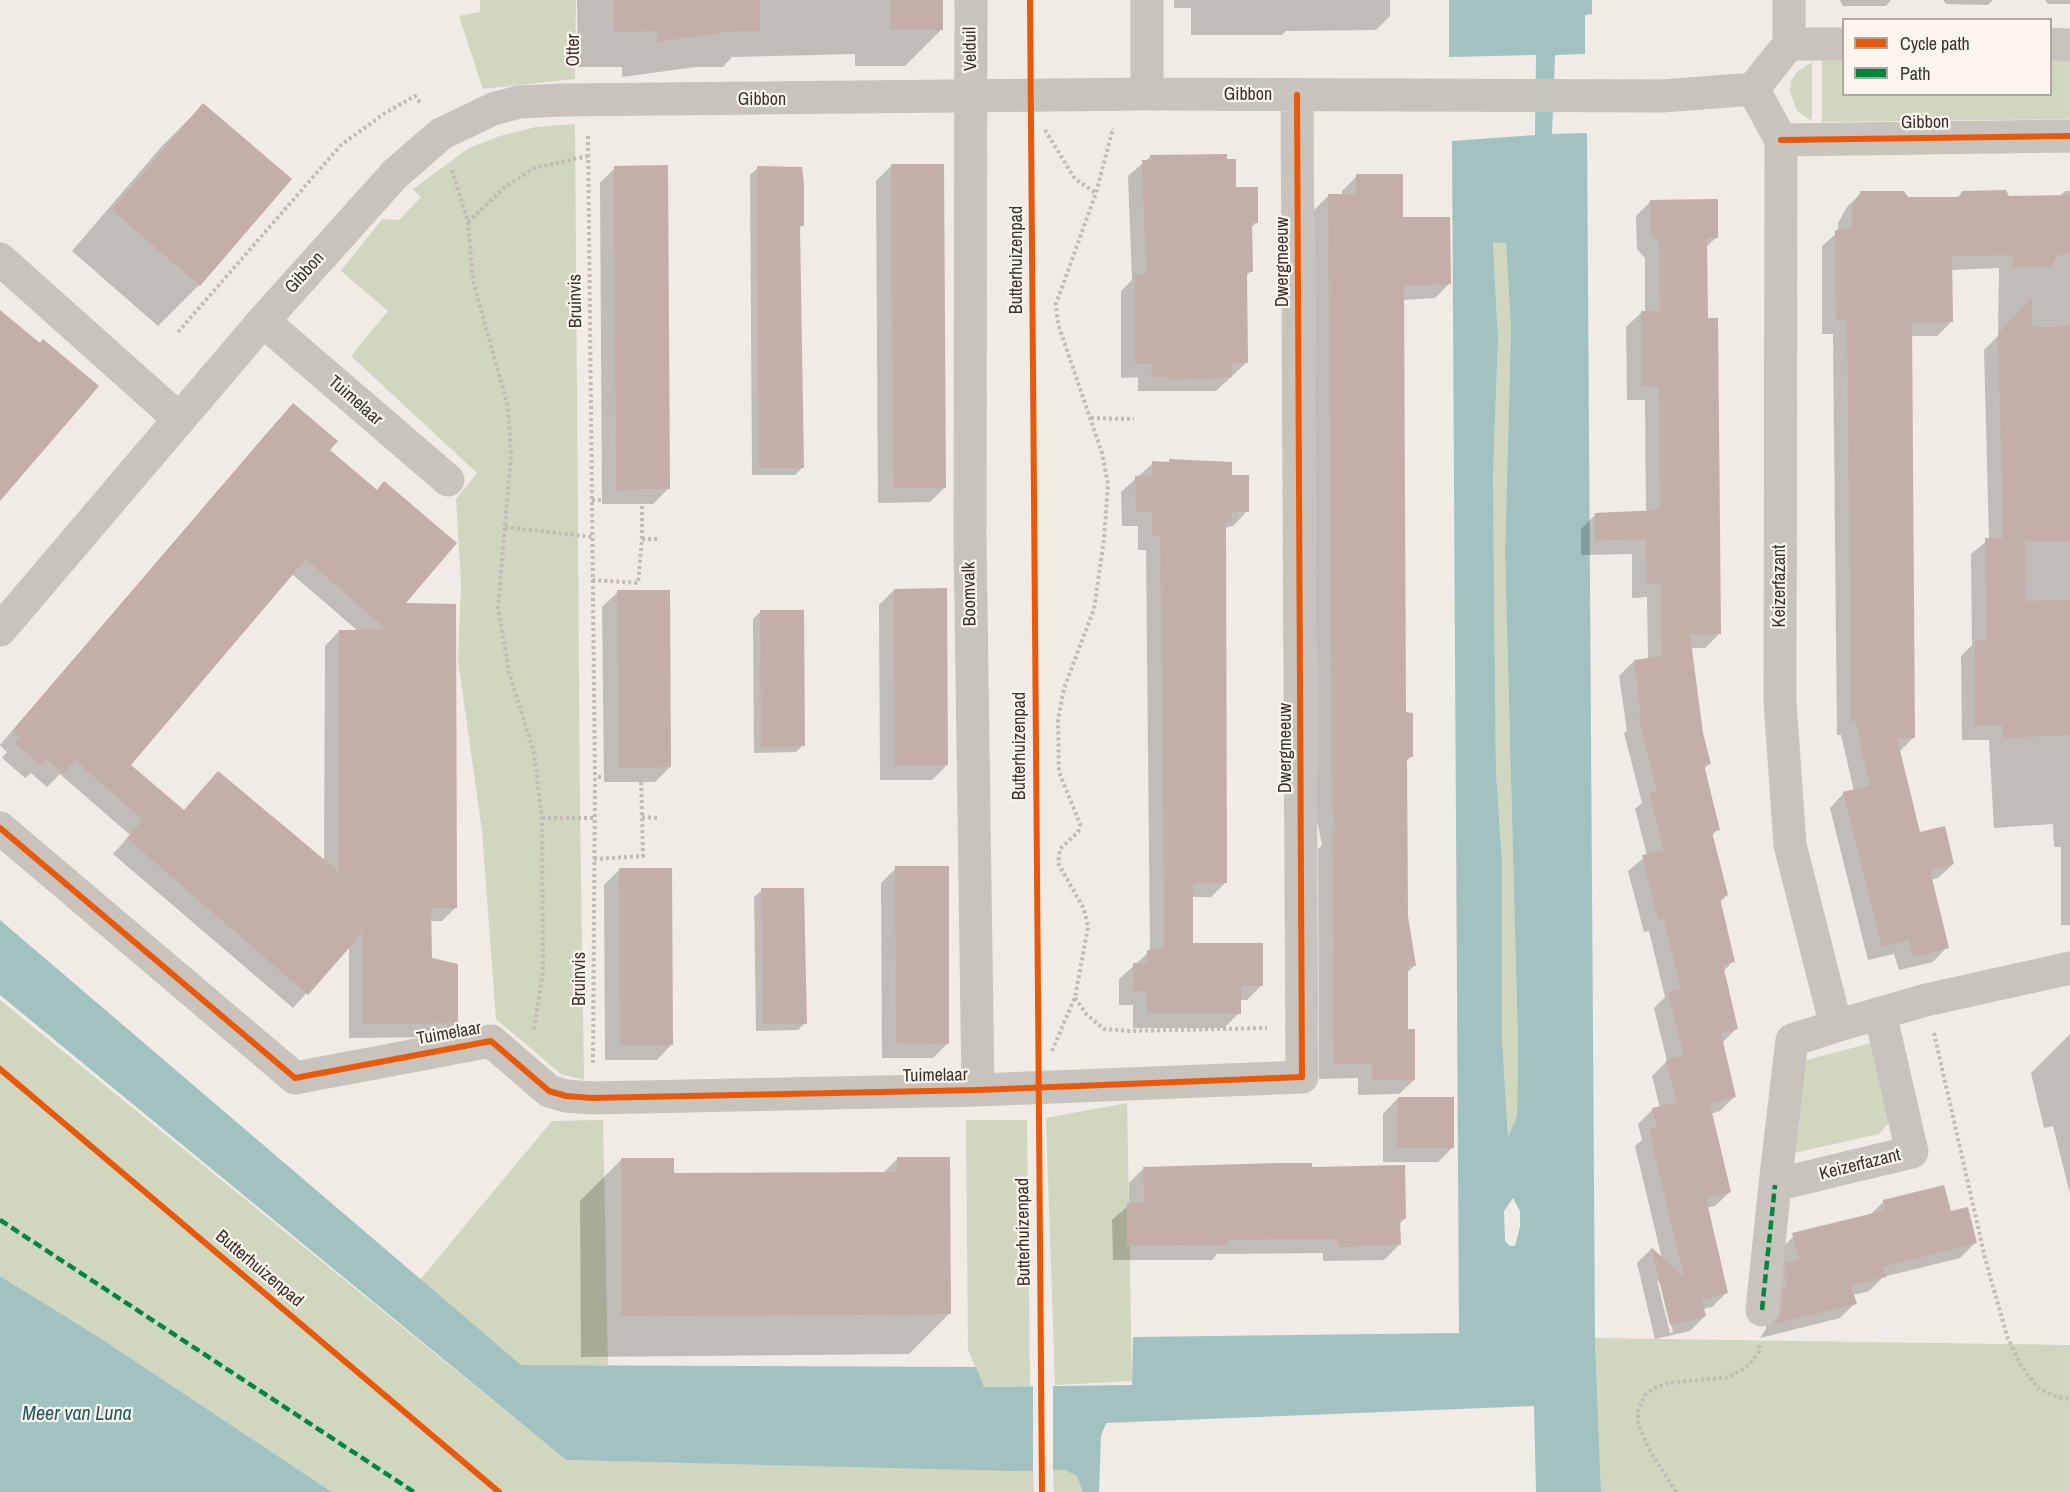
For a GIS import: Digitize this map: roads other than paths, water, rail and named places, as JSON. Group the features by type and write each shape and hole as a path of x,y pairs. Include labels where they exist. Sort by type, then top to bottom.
{"street":[{"name":"Velduil","path":"971,0 972,98"},
{"path":"1132,95 1147,0"},
{"path":"1781,140 1753,89 1789,44 1789,0"},
{"path":"1789,44 1842,44"},
{"path":"2052,45 2070,45"},
{"name":"Gibbon","path":"0,630 263,321 400,169 441,134 470,118 519,102 1132,95 1663,96 1753,89"},
{"name":"Dwergmeeuw","path":"978,1090 1302,1077 1297,95"},
{"name":"Boomvalk","path":"972,98 970,538 978,1090"},
{"name":"Gibbon","path":"1781,140 2070,136"},
{"name":"Keizerfazant","path":"1781,140 1780,702 1790,845 1836,1026"},
{"path":"0,260 179,419"},
{"name":"Tuimelaar","path":"263,321 447,480"},
{"name":"Tuimelaar","path":"0,828 294,1078 491,1041 549,1091 566,1096 592,1098 978,1090"},
{"path":"1762,1310 1792,1040 1926,1000 2070,968"},
{"name":"Keizerfazant","path":"1775,1185 1912,1152 1880,1013"}],"water":[{"path":"1449,0 1592,0 1592,14 1585,15 1585,54 1555,55 1552,134 1587,133 1595,1338 1601,1492 1536,1492 1534,1406 1106,1423 1101,1436 1099,1492 1083,1492 1077,1476 1064,1470 1013,1471 566,1460 0,995 0,920 521,1365 976,1367 984,1387 1132,1385 1133,1337 1459,1333 1452,141 1535,135 1536,55 1449,57","holes":["1493,242 1506,243 1511,328 1505,554 1518,1046 1517,1116 1508,1137 1502,1038 1502,861 1496,772 1493,477 1498,339","1513,1198 1520,1211 1520,1227 1515,1246 1510,1246 1505,1241 1504,1211"]},
{"name":"Meer van Luna","path":"0,1276 97,1336 332,1492 0,1492"}]}
